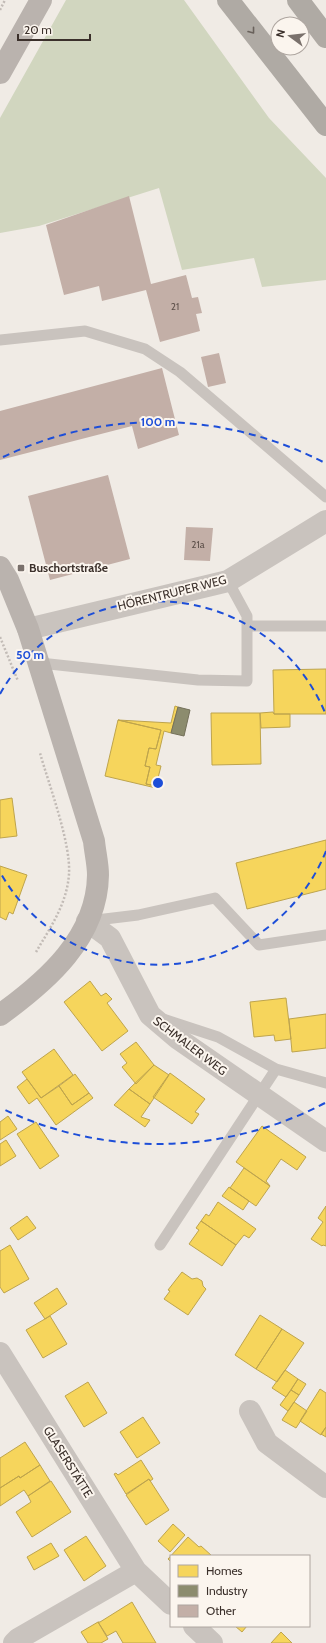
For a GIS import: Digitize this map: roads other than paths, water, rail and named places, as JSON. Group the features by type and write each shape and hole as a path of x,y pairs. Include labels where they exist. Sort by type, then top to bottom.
{"highway":[{"path":"228,0 326,125"},
{"path":"298,0 326,37"}],"main road":[{"path":"0,73 41,0"},
{"path":"0,566 8,580 28,628 40,663 94,841 98,874 94,902 87,921 71,950 47,978 0,1015"}],"street":[{"name":"HÖRENTRUPER WEG","path":"28,628 228,581 326,521"},
{"name":"SCHMALER WEG","path":"87,921 110,938 150,1015 176,1038 326,1142"},
{"name":"GLASERSTÄTTE","path":"0,1352 136,1571 170,1603"},
{"path":"250,1411 267,1443 326,1487"},
{"path":"14,1643 18,1639 136,1571"},
{"path":"195,1627 212,1643"}],"lane":[{"path":"0,340 85,331 145,349 180,372 326,497"},
{"path":"40,663 198,680 246,681 247,616 228,581"},
{"path":"247,626 326,626"},
{"path":"87,921 138,915 215,898 259,945 326,935"},
{"path":"150,1015 218,1037 276,1069 326,1083"},
{"path":"160,1245 276,1069"}],"place":[{"name":"Buschortstraße","path":"21,568"}]}
